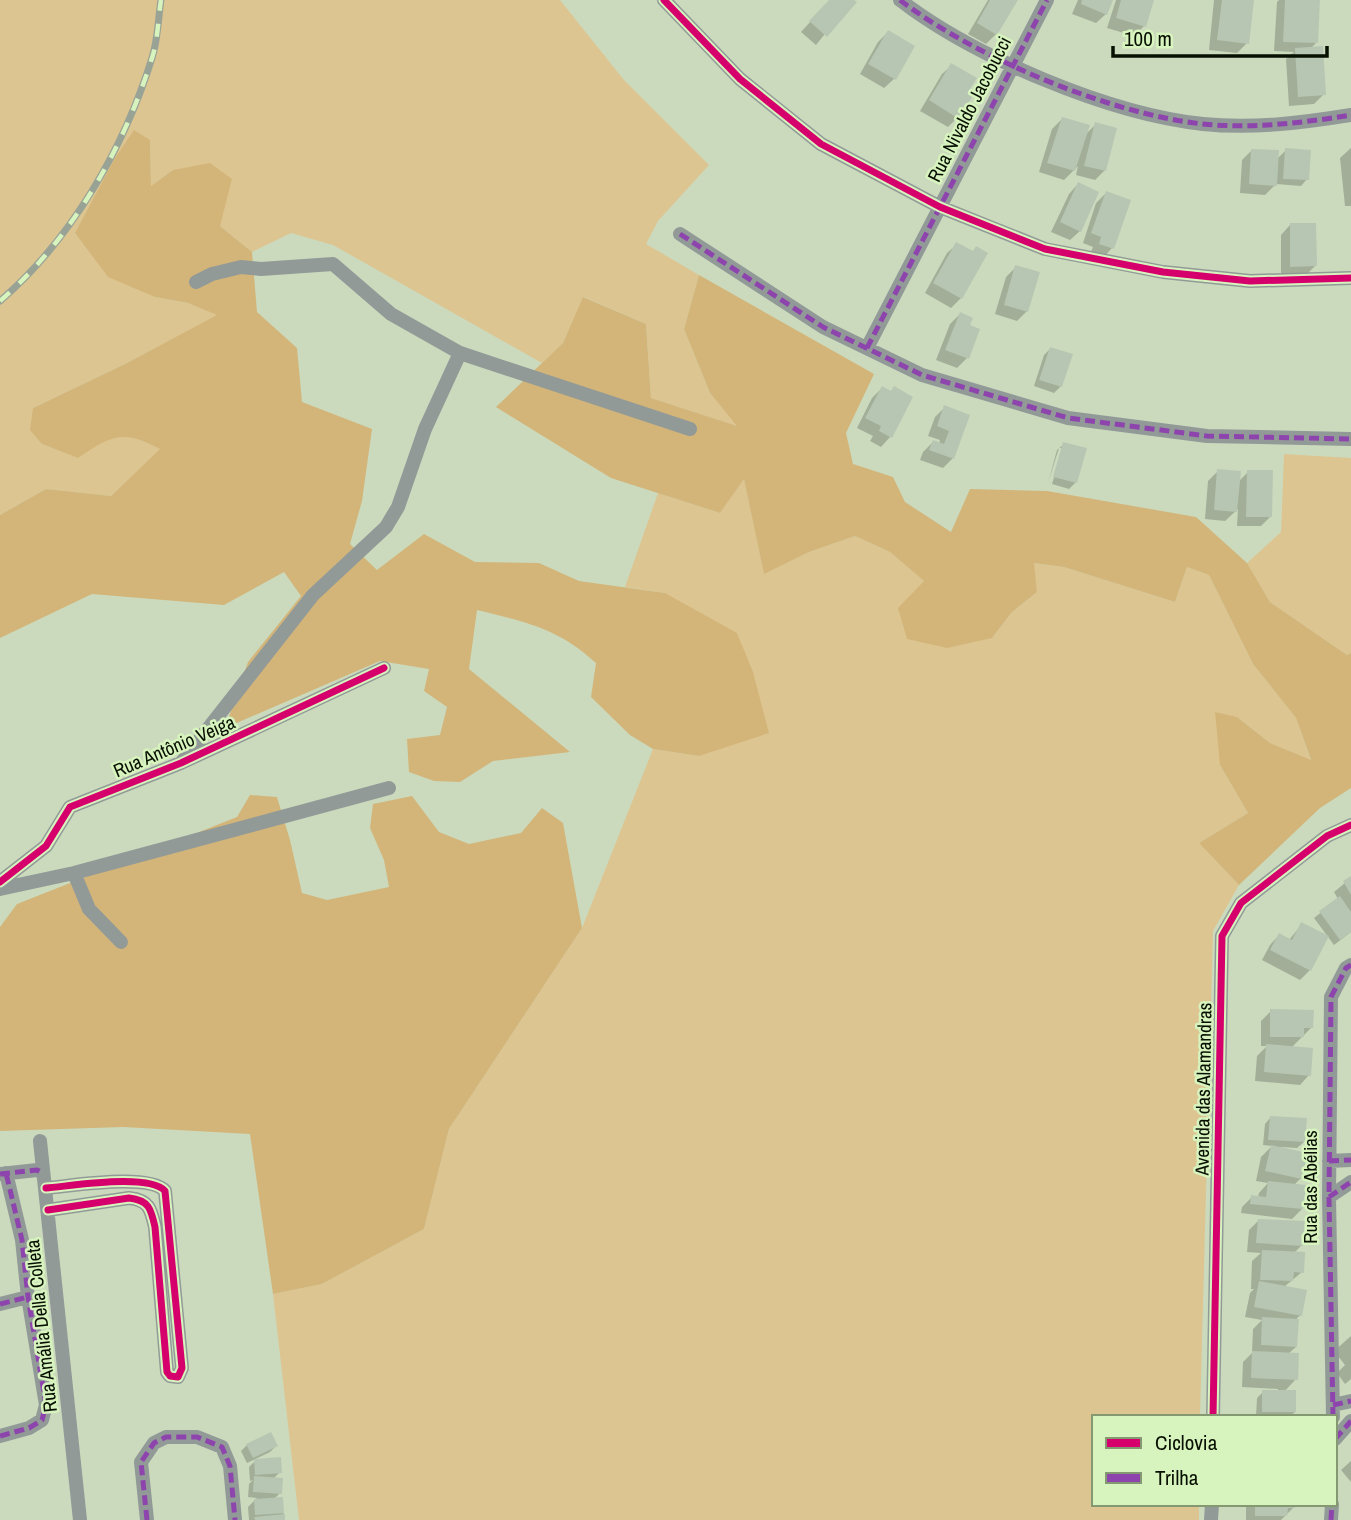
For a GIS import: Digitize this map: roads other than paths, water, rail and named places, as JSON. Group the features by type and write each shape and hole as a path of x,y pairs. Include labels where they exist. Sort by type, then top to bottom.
{"street":[{"path":"664,0 740,79 821,145 940,207 1045,249 1163,272 1250,281 1351,278"},
{"path":"900,0 919,15 1013,66 1127,110 1203,124 1291,125 1351,115"},
{"name":"Rua Nivaldo Jacobucci","path":"867,348 1047,0"},
{"path":"680,234 822,327 922,374 1068,418 1207,436 1351,439"},
{"path":"196,282 212,274 241,267 261,269 333,264 391,314 460,352 690,429"},
{"path":"181,763 313,595 386,527 398,507 425,429 460,352"},
{"name":"Rua Antônio Veiga","path":"0,882 46,846 70,807 181,763 384,668"},
{"path":"0,889 74,873 388,788"},
{"name":"Avenida das Alamandras","path":"1213,1415 1222,936 1241,903 1328,836 1351,825"},
{"path":"74,873 89,909 121,942"},
{"name":"Rua das Abélias","path":"1333,1411 1329,1197 1331,997 1346,968 1351,965"},
{"name":"Rua Amália Della Colleta","path":"40,1141 80,1520"},
{"path":"1329,1161 1351,1160"},
{"path":"0,1436 29,1428 42,1420 46,1405 28,1297 22,1240 3,1173 37,1170 43,1173"},
{"path":"46,1188 139,1181 160,1184 166,1191 182,1368 178,1377 170,1376 167,1372 155,1227 152,1210 147,1203 129,1198 48,1210"},
{"path":"1329,1197 1351,1182"},
{"path":"0,1304 28,1297"},
{"path":"1333,1411 1351,1401"},
{"path":"1337,1437 1351,1421"},
{"path":"147,1520 141,1462 154,1443 166,1437 197,1437 222,1447 230,1466 235,1520"}],"railway":[{"path":"0,301 50,250 72,221 111,158 127,125 152,58 161,0"}]}
